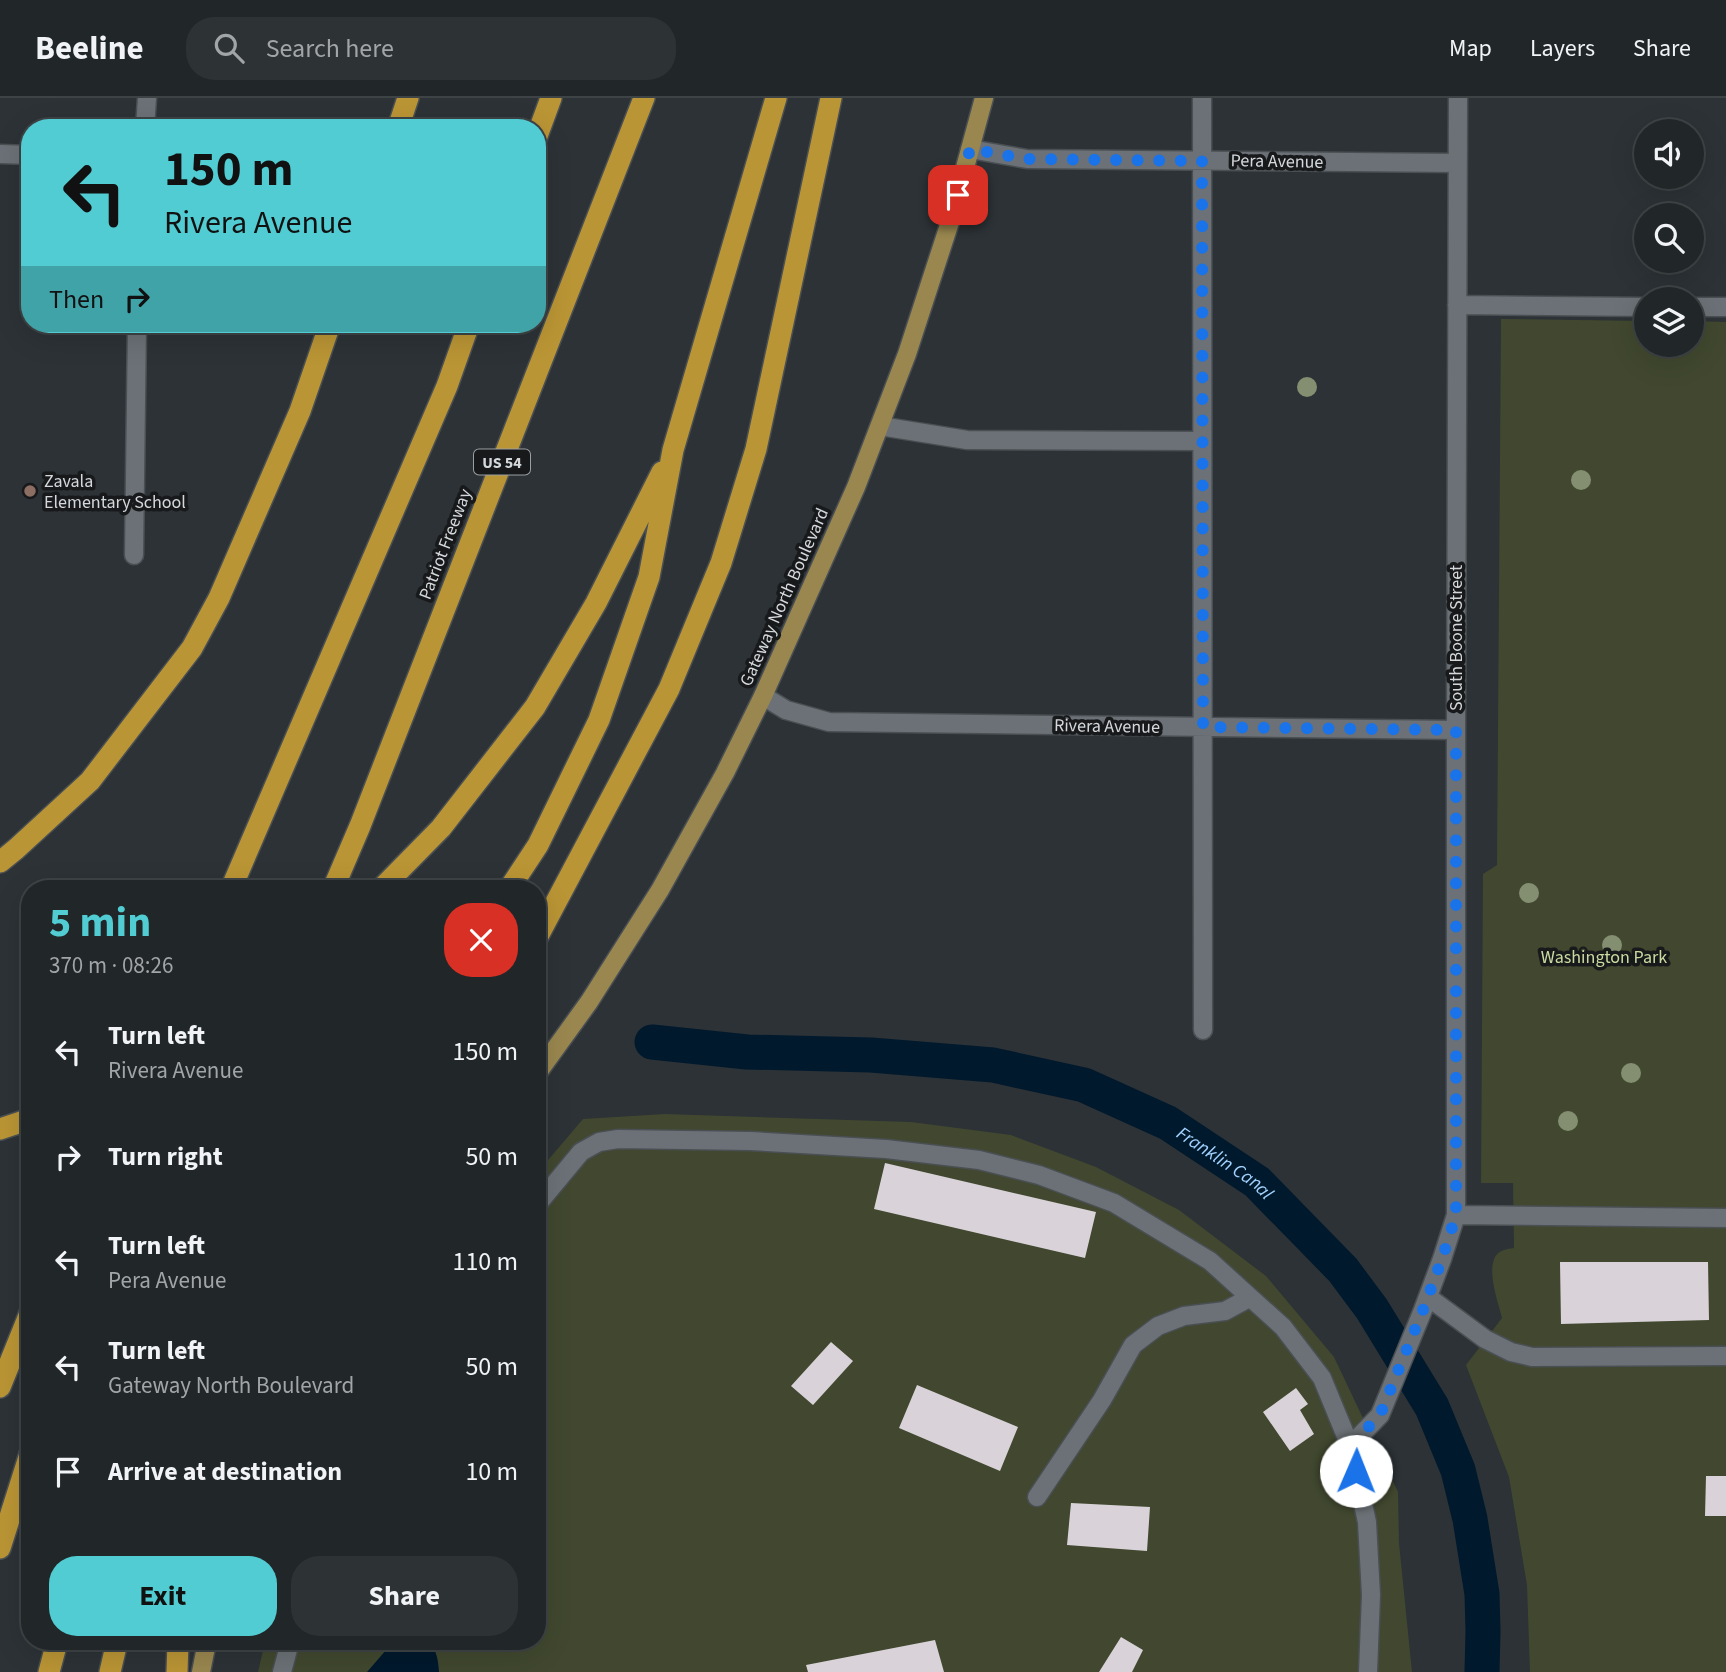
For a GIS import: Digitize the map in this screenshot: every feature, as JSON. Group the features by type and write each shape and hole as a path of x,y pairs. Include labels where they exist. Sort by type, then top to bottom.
{"highway":[{"path":"401,119 408,98"},
{"path":"543,119 551,98"},
{"name":"Patriot Freeway","path":"337,880 644,98"},
{"path":"515,880 538,845 599,720 649,577 673,450 776,98"},
{"path":"546,921 669,689 721,563 756,449 831,98"},
{"path":"0,862 90,781 192,648 219,598 300,411 327,333"},
{"path":"235,880 447,386 466,333"},
{"path":"390,880 441,828 535,707 596,603 673,450"},
{"path":"345,880 360,825"},
{"path":"0,1129 21,1122"},
{"path":"0,1387 21,1334"},
{"path":"0,1548 21,1482"},
{"path":"48,1672 55,1650"},
{"path":"110,1672 115,1650"},
{"path":"177,1672 178,1650"}],"main road":[{"name":"Gateway North Boulevard","path":"546,1062 589,1002 660,890 725,774 763,696 856,487 907,354 951,219 984,98"},
{"path":"201,1672 205,1650"}],"street":[{"path":"146,119 147,98"},
{"path":"1202,98 1203,1030"},
{"name":"South Boone Street","path":"1350,1446 1380,1415 1442,1259 1456,1215 1458,98"},
{"name":"Pera Avenue","path":"970,149 1027,159 1457,163"},
{"path":"0,155 21,155"},
{"path":"1457,305 1634,307"},
{"path":"1704,307 1726,307"},
{"path":"134,555 137,333"},
{"path":"880,426 967,440 1202,441"},
{"name":"Rivera Avenue","path":"763,696 786,710 829,722 1456,730"},
{"path":"546,1194 581,1152 599,1142 618,1139 886,1149 979,1160 1039,1175 1114,1203 1210,1261 1283,1327 1322,1378 1350,1446 1367,1522 1371,1595 1368,1672"},
{"path":"1456,1215 1726,1218"},
{"path":"1037,1497 1102,1399 1133,1345 1158,1326 1184,1316 1225,1311 1250,1298"},
{"path":"1425,1303 1485,1339 1511,1352 1532,1357 1726,1356"},
{"path":"282,1672 288,1650"}],"green space":[{"name":"Washington Park","path":"1501,319 1634,321 1634,357 1704,357 1704,321 1726,322 1726,1672 1530,1672 1527,1585 1509,1477 1466,1365 1502,1318 1494,1287 1493,1263 1499,1253 1514,1248 1513,1183 1481,1183 1483,874 1497,865"},
{"path":"665,1114 911,1122 1011,1135 1096,1167 1179,1210 1266,1276 1334,1357 1398,1492 1399,1543 1412,1672 258,1672 263,1650 546,1650 546,1162 583,1119"}],"water":[{"path":"386,1650 434,1650 438,1660 439,1672 367,1672"}],"building":[{"path":"885,1163 1096,1212 1085,1258 874,1209"},
{"path":"1560,1262 1708,1262 1709,1320 1561,1324"},
{"path":"831,1342 853,1361 813,1405 791,1386"},
{"path":"917,1385 1018,1427 1000,1471 899,1428"},
{"path":"1296,1388 1308,1404 1300,1410 1314,1434 1290,1451 1263,1412"},
{"path":"1706,1476 1726,1476 1726,1516 1705,1516"},
{"path":"1071,1503 1150,1507 1147,1551 1067,1545"},
{"path":"1121,1637 1143,1650 1132,1672 1099,1672"},
{"path":"935,1640 944,1672 808,1672 806,1665"}],"waterway":[{"name":"Franklin Canal","path":"652,1042 747,1052 871,1055 993,1065 1084,1085 1168,1123 1257,1182 1343,1270 1372,1309 1432,1407 1458,1470 1470,1519 1482,1594 1482,1672"}],"place":[{"name":"Zavala Elementary School","path":"30,491"}],"route":[{"path":"958,195 970,149 1027,159 1202,161 1203,727 1456,730 1456,1215 1423,1310 1380,1415 1350,1446 1356,1471"}]}
